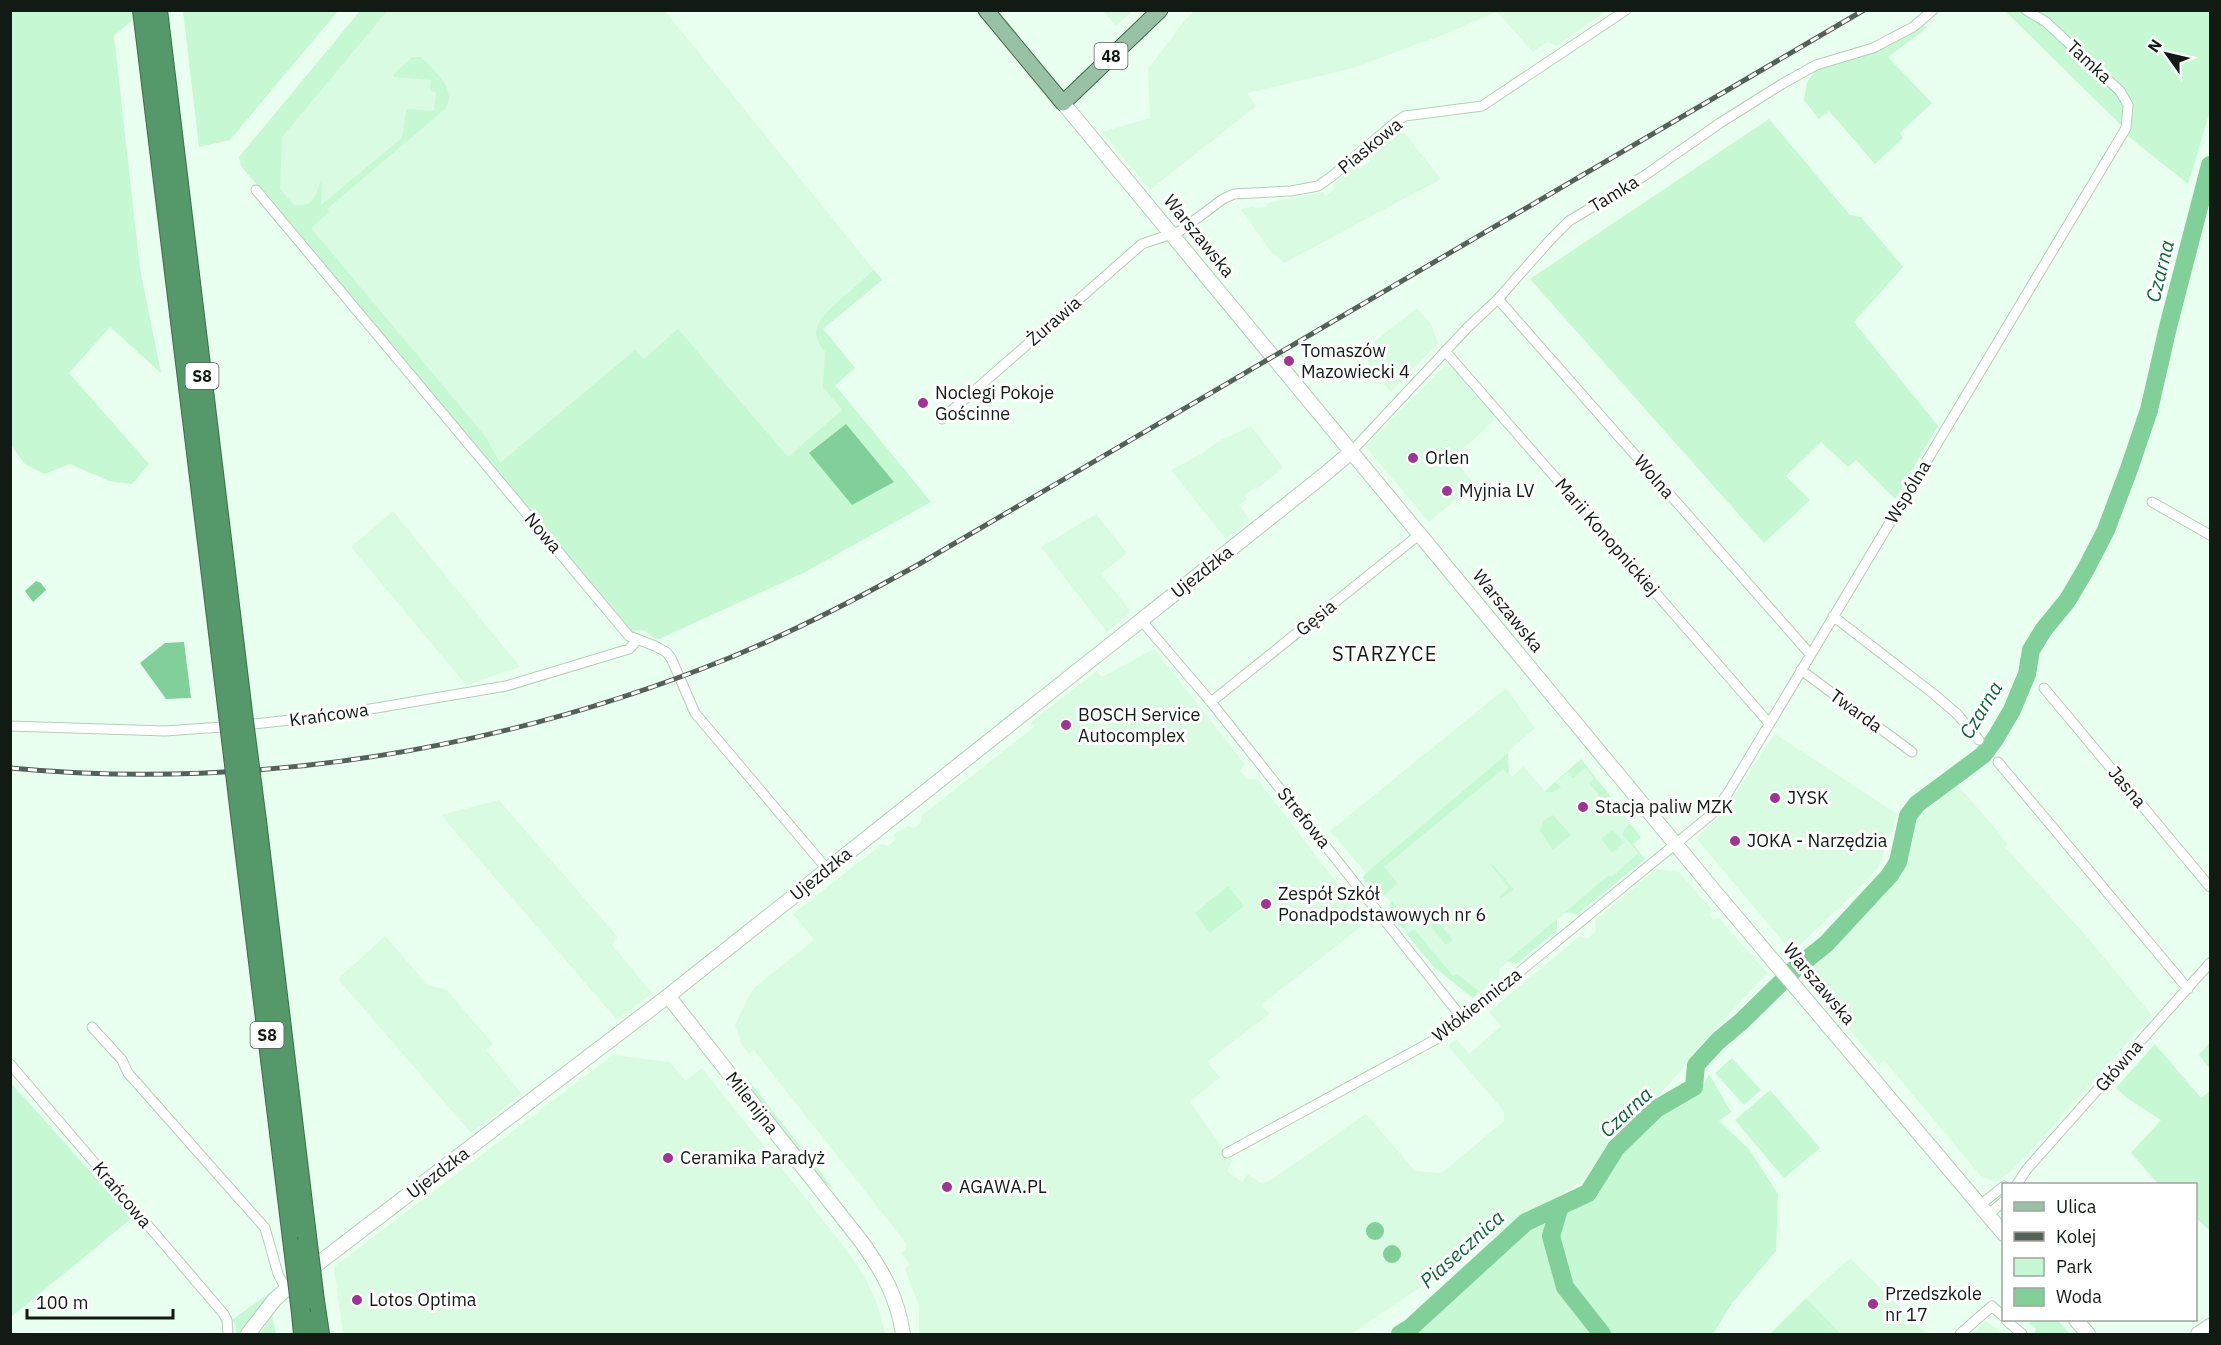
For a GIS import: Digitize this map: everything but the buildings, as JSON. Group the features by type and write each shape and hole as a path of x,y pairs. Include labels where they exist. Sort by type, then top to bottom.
{"highway":[{"name":"S8","path":"142,10 249,822 300,1241 303,1335"},
{"name":"S8","path":"158,10 235,714"},
{"name":"S8","path":"300,1241 315,1301 320,1335"}],"main road":[{"name":"Warszawska","path":"986,10 1675,844 2002,1232"},
{"name":"48","path":"1063,103 1160,10"},
{"name":"Ujezdzka","path":"248,1335 265,1311 286,1289 668,996 1350,452"},
{"name":"Milenijna","path":"668,996 861,1241 891,1288 899,1311 903,1335"},
{"path":"2077,1321 2088,1333"},
{"path":"2198,1335 2211,1327"},
{"path":"2205,1335 2211,1327"}],"street":[{"name":"Piaskowa","path":"1172,234 1222,199 1234,194 1292,192 1318,186 1406,116 1482,106 1626,10"},
{"name":"Tamka","path":"1350,452 1445,351 1498,299 1569,221 1644,176 1720,123 1782,84 1816,65 1873,48 1913,27 1933,10"},
{"name":"Tamka","path":"2026,10 2046,22 2120,91 2128,105 2126,128"},
{"name":"Wspólna","path":"1675,844 1712,814 1735,783 2126,128"},
{"name":"Nowa","path":"256,190 629,636 666,652 671,658 695,713 827,869"},
{"name":"Żurawia","path":"942,419 1142,244 1172,234"},
{"name":"Wolna","path":"1498,299 1810,654"},
{"name":"Marii Konopnickiej","path":"1445,351 1769,723"},
{"path":"2152,502 2211,535"},
{"name":"Gęsia","path":"1211,702 1420,534"},
{"path":"1833,616 1950,708 1979,740"},
{"name":"Strefowa","path":"1142,620 1211,702 1463,1019"},
{"name":"Krańcowa","path":"10,726 165,731 335,715 506,686 628,649 637,640"},
{"name":"Twarda","path":"1801,670 1912,752"},
{"name":"Jasna","path":"2044,688 2211,887"},
{"path":"1998,762 2188,989"},
{"name":"Włókiennicza","path":"1227,1153 1440,1037 1675,844"},
{"name":"Główna","path":"2018,1183 2027,1169 2211,963"},
{"path":"92,1027 122,1060 128,1072 265,1228 269,1235 273,1258 286,1289"},
{"name":"Krańcowa","path":"10,1064 223,1313 228,1331"},
{"name":"Główna","path":"2009,1183 2027,1169"},
{"name":"Główna","path":"1984,1210 2002,1189"},
{"path":"1984,1210 2002,1202"},
{"path":"1960,1335 1992,1306 2002,1315"},
{"path":"2008,1321 2022,1335"}],"shaded area":[{"path":"1195,10 1606,11 1557,46 1547,42 1533,52 1497,12 1350,69 1247,93 1256,106 1150,190 1102,132 1150,118 1148,69"},
{"path":"360,11 665,11 882,280 823,329 855,368 835,386 931,502 803,573 659,639 639,629 631,633 241,166 239,157"},
{"path":"1103,11 1132,11 1116,26"},
{"path":"1397,127 1400,127 1441,179 1284,263 1271,252 1241,209 1254,206 1255,208 1266,207 1268,203 1323,192 1326,196 1334,189 1333,185 1353,167 1360,169 1370,161 1369,153"},
{"path":"1417,308 1431,324 1438,343 1391,392 1369,367 1365,349"},
{"path":"1444,367 1452,367 1497,418 1453,458 1474,484 1429,522 1365,446"},
{"path":"1251,426 1283,468 1257,489 1255,487 1245,495 1247,499 1239,505 1250,520 1226,539 1171,470 1201,454 1219,441"},
{"path":"393,511 520,667 466,685 351,547"},
{"path":"1096,514 1127,553 1101,574 1131,612 1107,632 1041,547"},
{"path":"1154,649 1244,763 1240,771 1247,779 1257,779 1367,922 1261,1005 1269,1014 1207,1062 1220,1077 1190,1102 1232,1161 1227,1171 1242,1182 1248,1174 1259,1182 1268,1182 1366,1114 1415,1171 1442,1173 1504,1121 1504,1111 1448,1046 1456,1039 1469,1054 1501,1026 1489,1012 1580,936 1587,939 1596,931 1595,921 1656,869 1679,872 1713,911 1709,915 1711,918 1713,920 1719,918 1767,973 1692,1054 1690,1060 1580,1182 1527,1215 1351,1334 919,1334 919,1306 905,1269 910,1265 901,1253 905,1250 906,1243 754,1050 749,1054 742,1045 735,1026 755,987 814,940 793,914 882,844 888,846 895,840 894,834 908,826 914,828 921,822 921,816 1034,727 1031,722 1097,671 1102,677"},
{"path":"1506,688 1535,728 1508,753 1509,774 1512,777 1523,766 1545,791 1581,759 1641,837 1633,844 1645,859 1577,914 1566,913 1557,920 1557,930 1516,964 1508,962 1499,969 1499,977 1473,998 1433,966 1388,911 1390,902 1387,898 1374,893 1363,878 1366,873 1330,831"},
{"path":"1775,734 1897,814 1878,868 1792,952 1696,838 1721,815"},
{"path":"1954,781 1996,829 2007,844 2005,847 2088,938 2152,1015 2023,1159 1996,1182 1981,1176 1884,1060 1879,1065 1808,980 1809,967 1901,877 1915,823"},
{"path":"499,800 616,935 617,938 612,945 652,993 617,1020 441,815"},
{"path":"385,936 428,985 447,990 493,1044 486,1050 522,1094 471,1133 338,979"},
{"name":"Ceramika Paradyż","path":"613,1055 670,1062 686,1081 702,1068 849,1253 864,1276 877,1303 885,1334 343,1334 334,1267"},
{"path":"1850,1258 1927,1334 1841,1334 1806,1298"},
{"path":"1986,1321 2003,1334 1971,1334"}],"green space":[{"path":"183,10 338,11 230,140 199,147"},
{"path":"11,11 133,11 134,19 114,36 140,269 161,373 110,327 69,373 149,464 132,484 109,481 70,464 44,474 25,464 11,445"},
{"path":"360,11 387,11 282,137 280,189 294,205 307,204 314,198 322,179 321,205 402,138 408,109 434,111 436,92 430,91 431,80 394,77 393,75 412,57 421,57 438,74 449,94 445,109 327,209 329,212 311,228 485,436 500,463 635,350 644,359 678,329 788,457 842,410 823,387 825,351 816,336 817,329 819,322 829,310 874,270 882,280 823,329 855,368 835,385 931,502 803,573 659,639 644,630 631,633 241,166 239,157"},
{"path":"2005,11 2210,11 2210,111 2188,184 2129,137 2120,124"},
{"path":"1922,23 1927,28 1888,57 1932,103 1900,133 1903,138 1875,164 1829,111 1819,119 1804,100 1807,83 1817,66"},
{"path":"1769,119 1850,215 1861,217 1903,267 1854,322 1938,426 1895,499 1856,460 1848,467 1821,442 1786,476 1810,500 1764,543 1530,279"},
{"path":"1508,753 1511,777 1503,769 1384,867 1398,884 1384,895 1374,893 1363,878 1366,873"},
{"path":"1581,759 1618,806 1611,808 1608,806 1589,783 1594,778 1585,768 1573,778 1568,772 1556,782 1561,788 1551,792 1545,791"},
{"path":"1553,815 1571,835 1553,850 1540,831 1544,820"},
{"path":"1630,824 1641,837 1633,844 1645,859 1577,914 1565,912 1609,875 1612,877 1639,853 1623,835 1624,829"},
{"path":"1612,830 1625,842 1612,853 1601,839"},
{"path":"1491,863 1513,888 1502,898 1499,897 1509,888"},
{"path":"1228,886 1244,906 1210,933 1195,913"},
{"path":"1392,901 1408,921 1403,929 1388,911"},
{"path":"1431,914 1453,940 1448,944 1445,944 1426,920"},
{"path":"1557,919 1557,930 1516,964 1507,961"},
{"path":"1413,930 1453,976 1457,974 1480,992 1473,998 1433,966 1407,934"},
{"path":"2210,1042 2210,1069 2199,1055"},
{"path":"2155,1044 2201,1098 2210,1091 2210,1231 2197,1219 2197,1183 2157,1183 2131,1153 2161,1120 2116,1088"},
{"path":"1732,1058 1761,1090 1744,1105 1715,1073"},
{"path":"1709,1074 1731,1112 1719,1121 1749,1149 1778,1194 1776,1251 1732,1303 1713,1334 1403,1334 1509,1241 1558,1212 1599,1194 1609,1169 1660,1114 1700,1091"},
{"path":"750,1082 834,1190 817,1176 746,1085"},
{"path":"11,1083 132,1218 10,1317"},
{"path":"1770,1090 1820,1148 1784,1178 1735,1120"},
{"path":"274,1290 239,1334 236,1334 236,1326 232,1320"},
{"path":"1806,1298 1841,1334 1770,1334"},
{"path":"272,1316 276,1334 260,1334"},
{"path":"2030,1321 2058,1321 2070,1334 2034,1334 2036,1328 2029,1324"}],"water":[{"path":"846,424 894,482 852,505 809,453"},
{"path":"36,581 41,583 46,590 33,602 25,591"},
{"path":"184,642 191,698 166,699 140,663 165,643"},
{"path":"1375,1222 1381,1225 1384,1231 1381,1237 1375,1240 1369,1237 1366,1231 1369,1225"},
{"path":"1392,1245 1398,1248 1401,1254 1398,1260 1392,1263 1386,1260 1383,1254 1386,1248"}],"waterway":[{"name":"Czarna","path":"1400,1334 1410,1328 1526,1222 1588,1193 1616,1148 1656,1109 1694,1087 1696,1065 1718,1041 1742,1021 1797,967 1826,944 1890,875 1898,862 1908,816 1917,804 1983,755 1995,739 2012,710 2027,674 2031,650 2044,629 2067,601 2086,569 2106,530 2129,469 2149,410 2210,165"},
{"path":"1560,1206 1551,1236 1565,1287 1602,1334"}],"railway":[{"path":"10,768 102,774 194,773 285,768 376,756 467,739 556,717 643,690 729,658 826,614 921,563 1864,10"}],"place":[{"name":"Tomaszów Mazowiecki 4","path":"1289,361"},
{"name":"Noclegi Pokoje Gościnne","path":"923,403"},
{"name":"Orlen","path":"1413,458"},
{"name":"Myjnia LV","path":"1447,491"},
{"name":"BOSCH Service Autocomplex","path":"1066,725"},
{"name":"JYSK","path":"1775,798"},
{"name":"Stacja paliw MZK","path":"1583,807"},
{"name":"JOKA - Narzędzia","path":"1735,841"},
{"name":"Zespół Szkół Ponadpodstawowych nr 6","path":"1266,904"},
{"name":"Ceramika Paradyż","path":"668,1158"},
{"name":"AGAWA.PL","path":"947,1187"},
{"name":"Lotos Optima","path":"357,1300"},
{"name":"Przedszkole nr 17","path":"1873,1304"}],"district":[{"name":"STARZYCE","path":"1385,654"}],"water label":[{"name":"Piasecznica","path":"1462,1249"}]}
